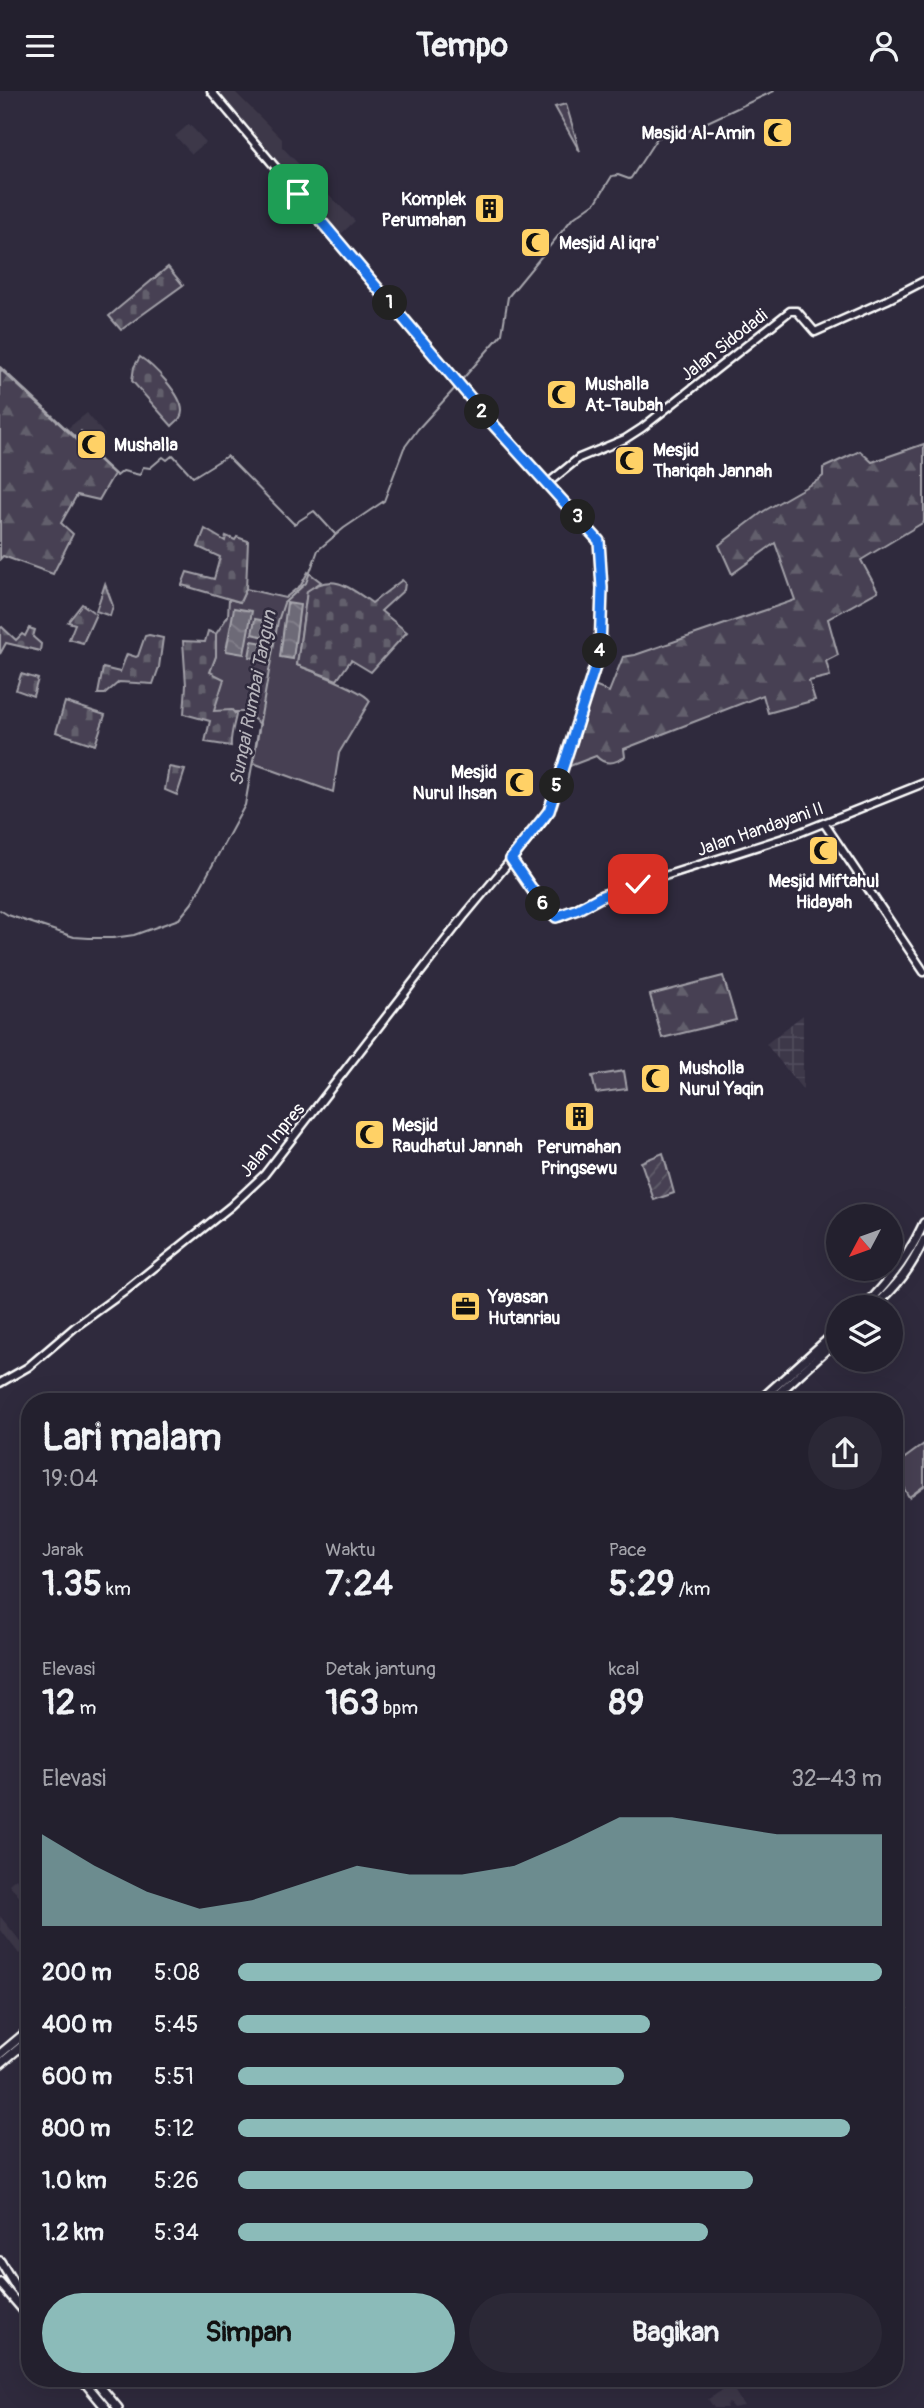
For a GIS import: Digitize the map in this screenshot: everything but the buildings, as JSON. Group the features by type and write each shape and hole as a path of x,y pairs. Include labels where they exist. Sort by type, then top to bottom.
{"main road":[{"name":"Jalan Inpres","path":"0,1383 28,1367 75,1327 125,1291 231,1206 278,1161 437,951 549,811 600,651 602,588 599,541 453,378 211,91"},
{"name":"Jalan Sidodadi","path":"547,484 579,458 625,439 642,428 790,311 797,311 815,332 924,281"},
{"name":"Jalan Handayani II","path":"511,859 551,914 559,918 602,896 824,823 924,783"},
{"path":"824,823 924,972"},
{"path":"876,1295 890,1280 917,1239 924,1223"},
{"path":"887,1295 908,1271 924,1240"},
{"path":"768,1393 826,1341"},
{"path":"779,1393 826,1350"},
{"path":"0,2054 21,2036"},
{"path":"0,2064 21,2046"},
{"path":"0,2262 17,2289"},
{"path":"0,2269 21,2294"},
{"path":"0,2283 21,2308"},
{"path":"88,2387 106,2408"},
{"path":"100,2387 118,2408"}],"shaded area":[{"path":"214,91 234,91 282,139 282,147 355,221 338,237"},
{"path":"189,124 206,142 192,154 175,136"},
{"path":"87,413 105,435 93,451 68,428"},
{"path":"803,1015 803,1090 766,1044"},
{"path":"16,1878 21,1884 21,1899 9,1884"},
{"path":"0,1916 21,1942 19,1954 0,1929"},
{"path":"732,2387 744,2406 733,2408 729,2403 727,2408 714,2408 708,2399"}],"green space":[{"path":"566,104 580,152 555,107"},
{"path":"168,267 183,285 121,330 109,316"},
{"path":"140,357 159,373 181,404 182,413 172,426 132,381 134,367"},
{"path":"0,369 114,474 99,500 77,495 61,523 73,534 53,574 3,556 0,559"},
{"path":"924,444 924,522 861,560 878,591 828,619 838,655 826,661 830,676 809,681 815,700 768,713 763,695 624,749 625,757 618,761 606,762 596,756 567,767 592,685 609,692 623,657 795,600 775,543 732,574 719,545 764,511 818,480 823,476 823,468 860,451 872,462"},
{"path":"205,529 225,541 226,536 248,541 246,589 240,602 182,585 187,572 214,579 220,557 198,547"},
{"path":"308,572 321,582 307,592 297,665 348,686 370,701 339,753 333,792 253,763 260,724 245,712 213,712 210,672 216,656 216,634 228,616 229,599 240,602 246,589 285,598 301,585"},
{"path":"402,580 405,583 404,590 381,611 407,632 371,672 351,660 337,680 297,665 307,591 316,585 333,582 348,587 372,603"},
{"path":"105,584 113,606 110,616 96,611"},
{"path":"82,604 96,614 83,643 69,639 75,624 68,622"},
{"path":"2,627 16,640 22,634 25,636 29,628 35,630 33,637 41,644 40,651 6,643 0,654"},
{"path":"208,631 216,634 216,656 210,672 224,679 214,711 232,710 236,715 231,746 205,742 210,721 184,714 186,685 183,641 205,642"},
{"path":"145,636 163,638 159,667 153,684 119,682 105,694 98,694 103,668 120,672 127,654 138,656"},
{"path":"21,674 38,679 33,696 16,690"},
{"path":"65,702 105,715 95,745 56,732"},
{"path":"169,767 185,770 177,795 165,790"},
{"path":"723,976 736,1020 662,1038 650,995"},
{"path":"624,1071 627,1089 596,1093 592,1076"},
{"path":"663,1153 674,1193 654,1200 641,1162"},
{"path":"924,1444 924,1486 909,1497 903,1487 903,1459"},
{"path":"903,1990 907,2008 903,2009"}],"water":[{"path":"287,603 300,605 293,659 280,657"},
{"path":"234,608 252,611 244,654 226,651"},
{"path":"255,619 272,622 269,638 252,634"},
{"path":"252,641 269,644 266,660 249,657"}],"waterway":[{"name":"Sungai Rumbai Tangun","path":"460,382 502,334 508,297 572,219 596,202 612,176 631,178 657,138 664,136 671,139 774,91"},
{"path":"0,367 117,476 123,471 140,475 143,467 150,468 163,457 167,460 173,455 193,477 227,456 294,524 314,511 335,534"},
{"name":"Sungai Rumbai Tangun","path":"0,910 74,937 89,938 134,935 179,919 192,903 245,805 278,621 284,603 306,583 318,550 344,528 384,501 404,448 457,386"},
{"path":"81,431 96,446 92,452"}],"place":[{"name":"Masjid Al-Amin","path":"778,133"},
{"name":"Komplek Perumahan","path":"489,209"},
{"name":"Mesjid Al iqra'","path":"536,243"},
{"name":"Mushalla At-Taubah","path":"562,394"},
{"name":"Mushalla","path":"91,445"},
{"name":"Mesjid Thariqah Jannah","path":"630,460"},
{"name":"Mesjid Nurul Ihsan","path":"520,782"},
{"name":"Mesjid Miftahul Hidayah","path":"824,850"},
{"name":"Musholla Nurul Yaqin","path":"656,1078"},
{"name":"Perumahan Pringsewu","path":"579,1117"},
{"name":"Mesjid Raudhatul Jannah","path":"369,1135"},
{"name":"Yayasan Hutanriau","path":"465,1307"}],"route":[{"path":"298,194 490,421 599,541 602,588 600,651 549,811 511,859 551,914 559,918 602,896 638,884"}]}
